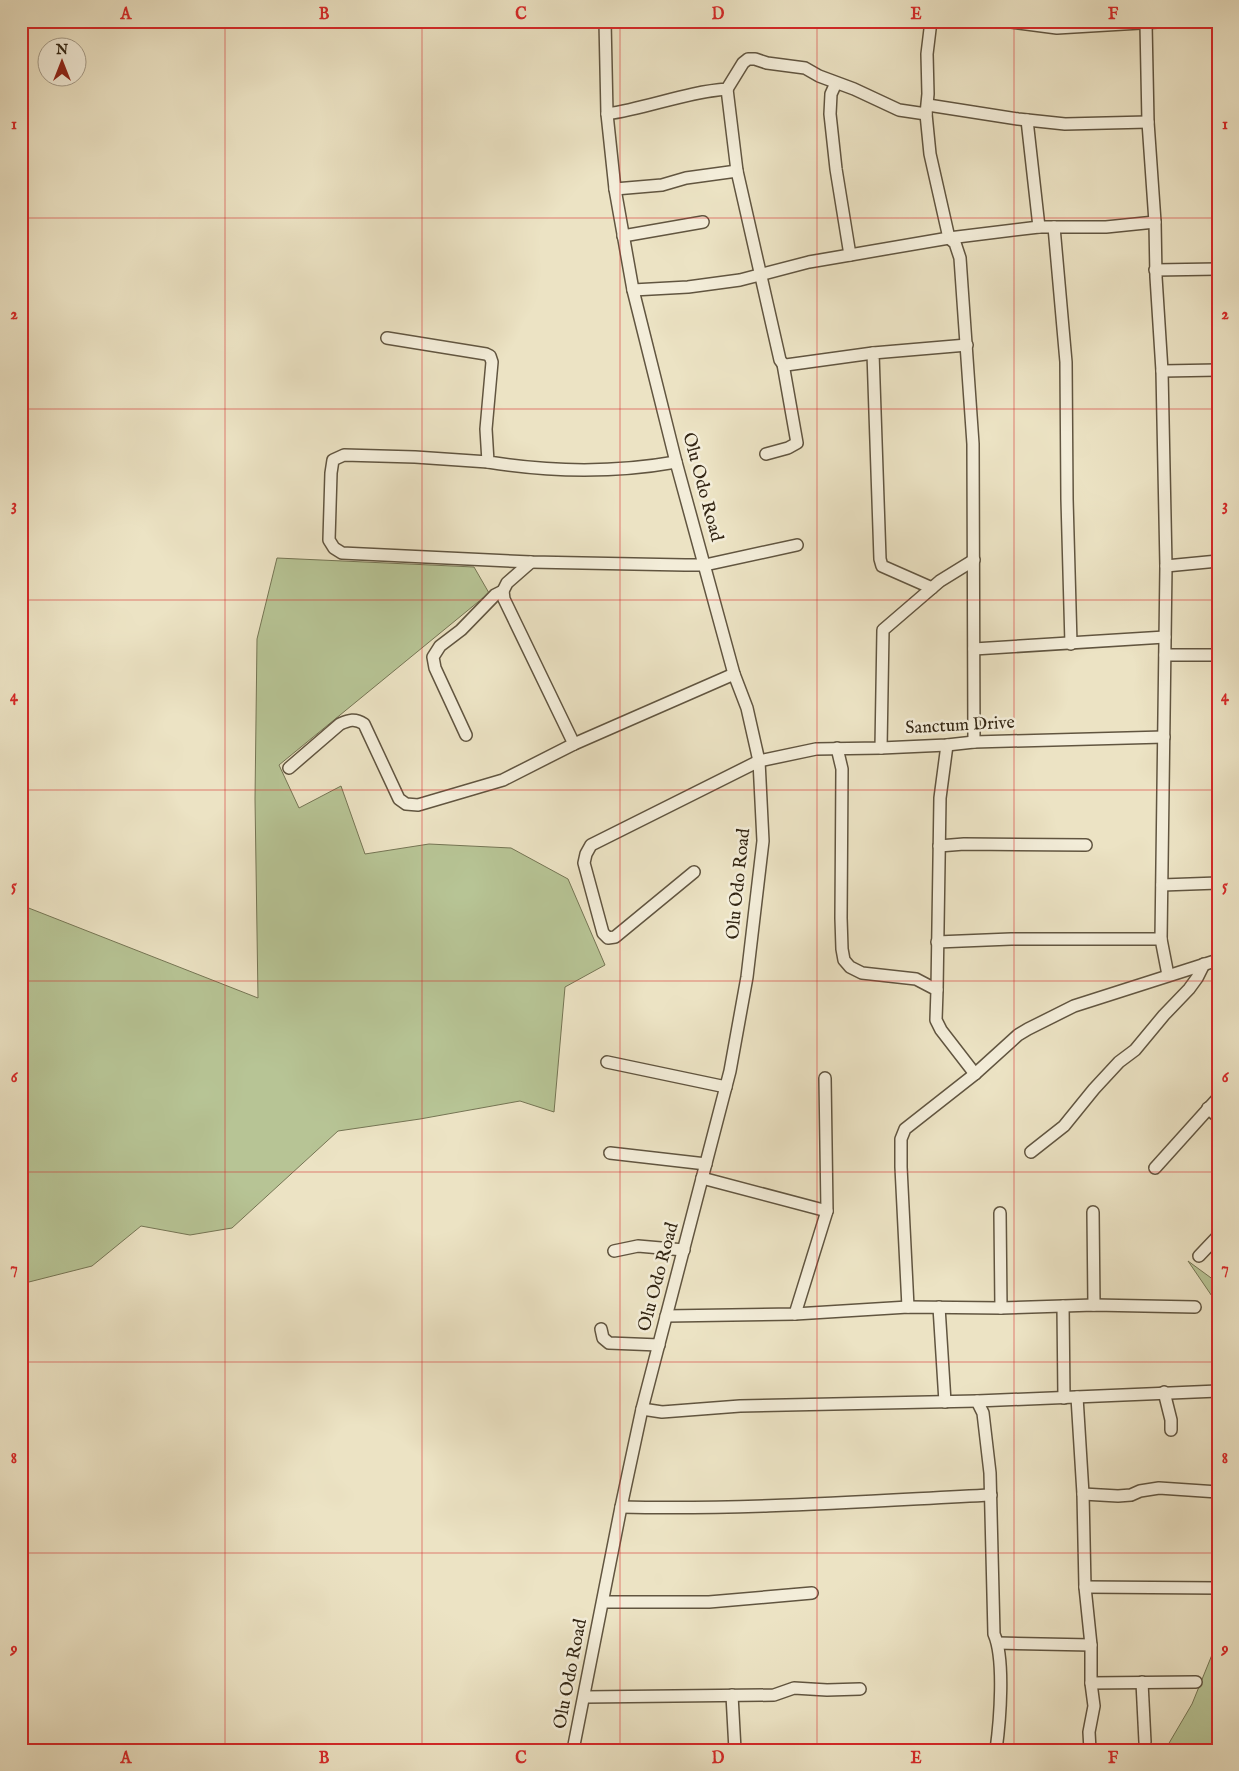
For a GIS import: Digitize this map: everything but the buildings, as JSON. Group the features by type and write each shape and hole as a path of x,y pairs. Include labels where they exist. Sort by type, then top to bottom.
{"street":[{"name":"Olu Odo Road","path":"573,1750 642,1409 726,1087 747,977 763,842 759,761 747,708 734,674 676,462 633,290 615,189 607,114 605,21"},
{"path":"931,21 927,54 927,109 930,154 949,238 955,243 960,258 973,444 974,742"},
{"path":"1005,21 1056,28 1174,21"},
{"path":"1146,24 1148,122 1162,371 1166,566 1161,939 1166,956 1168,975"},
{"path":"766,454 788,448 797,443 783,364 780,360 737,171 727,89 743,63 748,59 755,59 767,63 805,68 899,110 927,109 1064,124 1148,122"},
{"path":"836,83 831,94 830,114 836,169 850,255"},
{"path":"607,114 630,111 697,93 727,89"},
{"path":"1027,120 1039,227"},
{"path":"615,189 662,185 686,178 737,171"},
{"path":"623,236 703,222"},
{"path":"633,290 688,287 740,280 809,262 949,238 1039,227 1106,227 1155,222"},
{"path":"1054,227 1066,362 1066,499 1071,644"},
{"path":"1155,270 1218,269"},
{"path":"387,338 490,356 492,362 486,429 488,462"},
{"path":"783,364 873,352 966,345"},
{"path":"873,352 880,559 882,566 932,588"},
{"path":"1162,371 1218,370"},
{"path":"676,462 605,470 534,468 488,462 415,457 344,455 333,460 330,473 329,540 334,548 342,553 532,562 705,564 797,546"},
{"path":"880,748 882,630 940,581 974,560"},
{"path":"1166,566 1218,560"},
{"path":"532,562 507,583 503,591 504,600 574,744"},
{"path":"466,735 436,668 433,657 440,646 461,630 495,595 503,591"},
{"path":"974,649 1165,638"},
{"path":"1165,655 1218,655"},
{"path":"289,768 340,724 350,720 358,720 364,724 399,799 406,804 418,805 503,780 574,744 734,674"},
{"name":"Sanctum Drive","path":"694,872 615,937 608,938 603,933 584,863 591,845 759,761 816,749 880,748 974,742 1164,737"},
{"path":"947,745 940,798 936,1020 941,1030 975,1074"},
{"path":"837,748 842,769 841,918 844,960 850,967 862,974 916,979 936,990"},
{"path":"939,846 964,844 1086,845"},
{"path":"1162,885 1218,883"},
{"path":"937,942 1011,939 1161,939"},
{"path":"908,1307 904,1238 902,1139 905,1129 975,1074 1018,1035 1036,1025 1074,1006 1218,960"},
{"path":"1031,1152 1064,1126 1119,1062 1135,1050 1189,989 1204,964"},
{"path":"607,1062 726,1087"},
{"path":"795,1314 827,1211 825,1078"},
{"path":"1155,1168 1218,1098"},
{"path":"1208,1108 1218,1117"},
{"path":"610,1153 706,1164"},
{"path":"702,1178 827,1211"},
{"path":"1093,1212 1094,1305"},
{"path":"1000,1213 1001,1308"},
{"path":"1198,1256 1218,1236"},
{"path":"614,1251 638,1246 684,1250"},
{"path":"666,1316 795,1314 908,1307 1001,1308 1094,1305 1194,1307"},
{"path":"1063,1306 1064,1398"},
{"path":"939,1307 945,1402"},
{"path":"601,1329 603,1338 609,1342 659,1345"},
{"path":"642,1409 662,1412 740,1406 977,1402 1218,1391"},
{"path":"1164,1392 1171,1420 1171,1430"},
{"path":"1078,1397 1084,1494 1085,1587 1091,1645 1091,1683 1094,1706 1089,1732 1090,1750"},
{"path":"977,1402 982,1413 991,1495 994,1634 998,1643 1000,1659 996,1750"},
{"path":"1084,1494 1131,1495 1140,1491 1159,1488 1218,1492"},
{"path":"621,1507 690,1508 991,1495"},
{"path":"1085,1587 1218,1588"},
{"path":"603,1602 709,1602 812,1593"},
{"path":"998,1643 1091,1645"},
{"path":"1142,1682 1145,1742"},
{"path":"1091,1683 1196,1682"},
{"path":"585,1697 774,1695 794,1688 860,1689"},
{"path":"732,1695 735,1750"}],"green space":[{"path":"277,558 474,567 489,593 279,765 299,808 341,786 365,854 429,844 511,848 568,879 605,965 565,987 554,1112 520,1101 338,1131 232,1228 190,1235 141,1226 92,1266 21,1284 21,905 258,998 255,799 257,639"},
{"path":"1188,1261 1218,1283 1218,1305"},
{"path":"1218,1640 1218,1750 1165,1750 1192,1704"}]}
